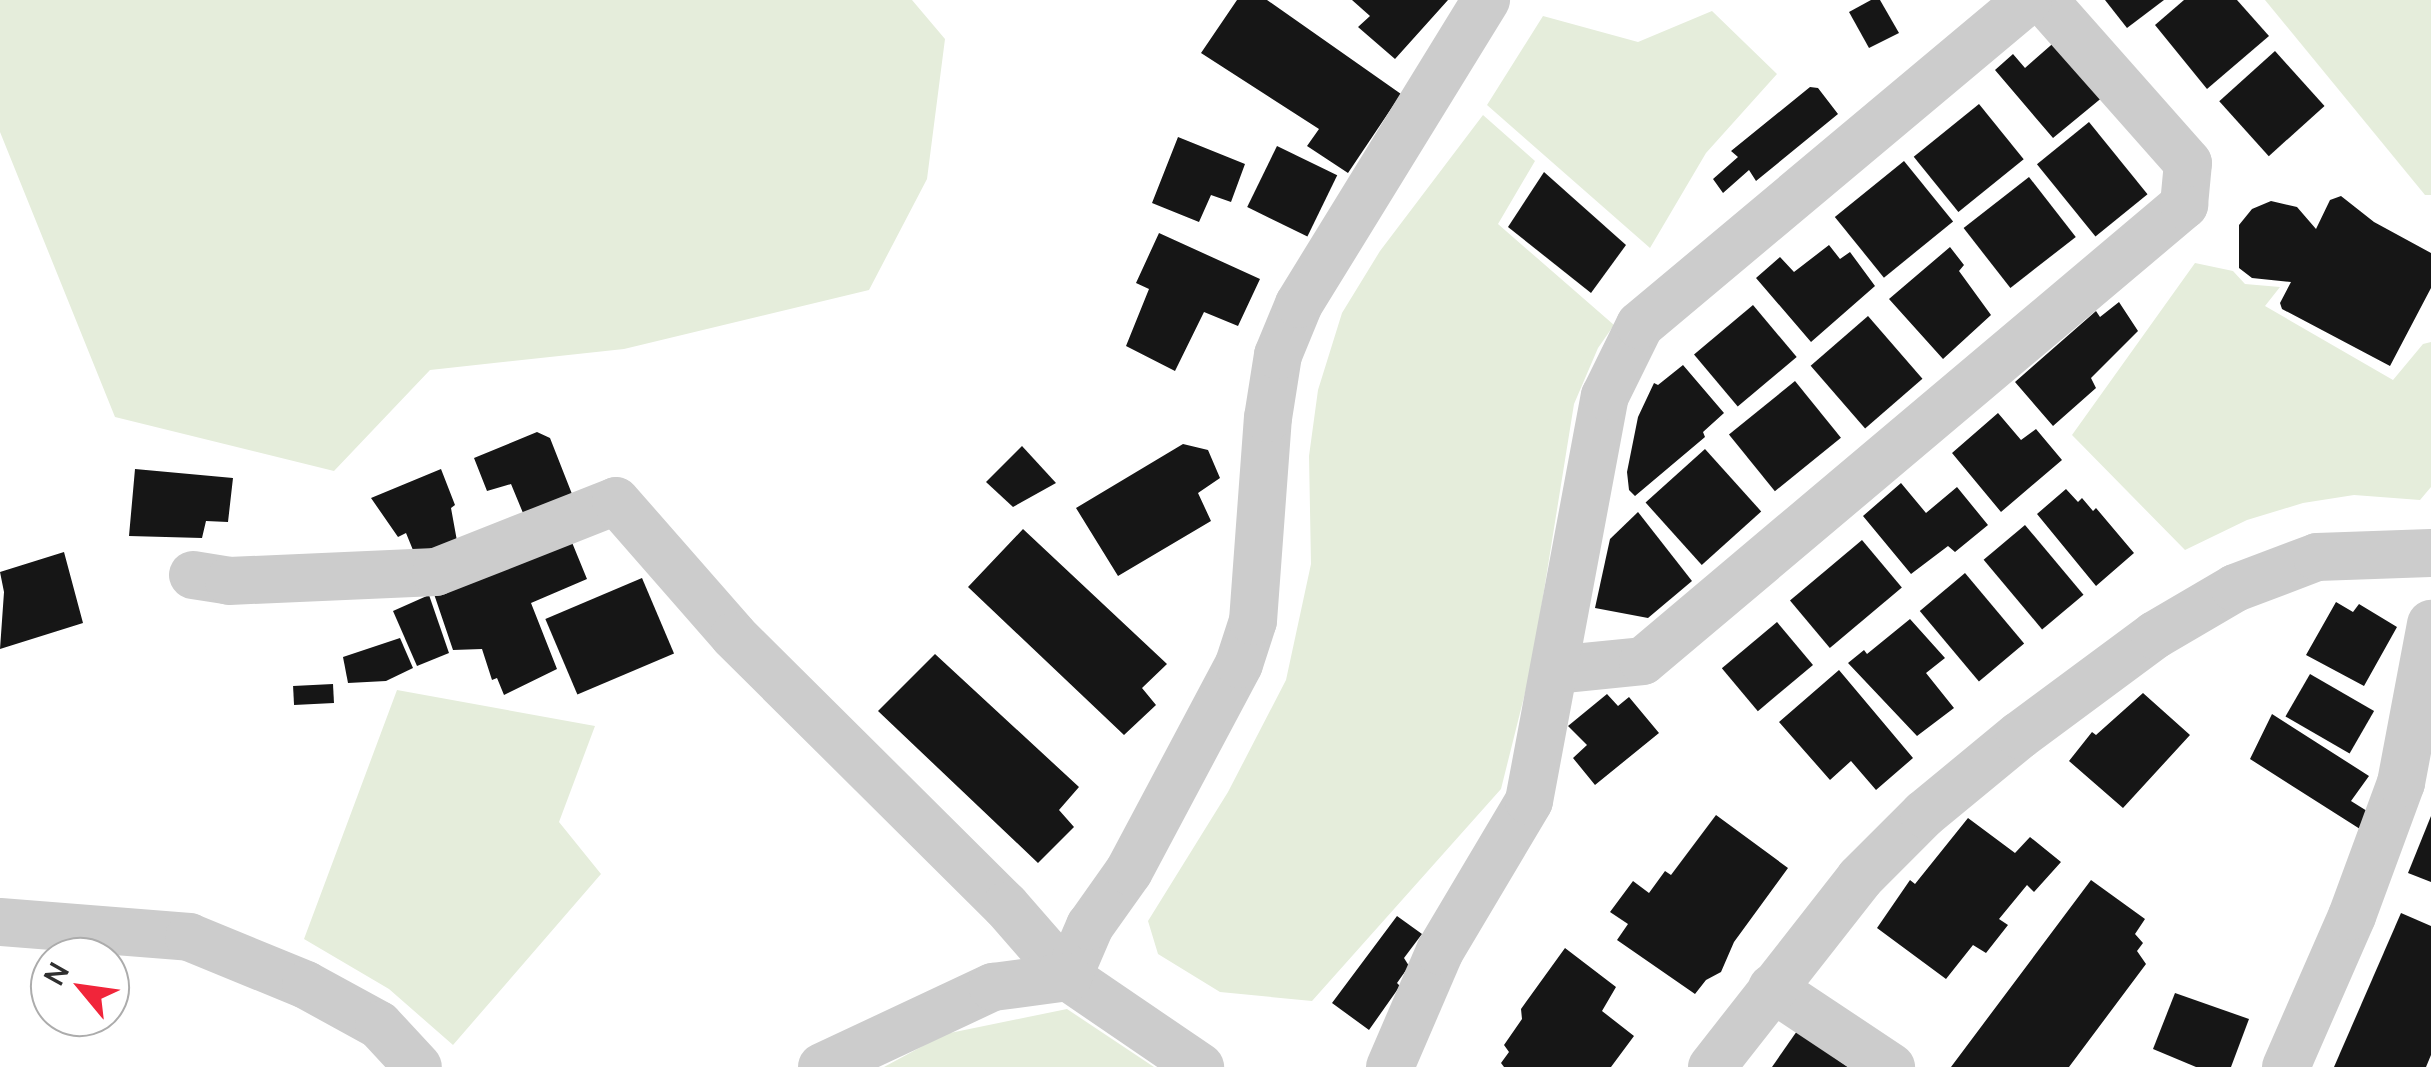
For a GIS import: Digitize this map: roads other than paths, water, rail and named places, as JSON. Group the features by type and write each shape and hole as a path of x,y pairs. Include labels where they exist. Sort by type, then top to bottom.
{"street":[{"path":"1068,978 1090,926 1129,870 1240,664 1253,622 1268,418 1278,355 1299,304 1486,0"},
{"path":"1390,1067 1440,951 1529,801 1605,396 1640,325 2028,0"},
{"path":"1554,670 1643,661 2184,205 2188,163 2044,0"},
{"path":"193,575 229,581 436,572 616,501 734,636 1006,906 1068,978 1200,1067"},
{"path":"1712,1067 1860,878 1924,814 2020,735 2155,635 2235,588 2316,557 2431,553"},
{"path":"2286,1067 2352,916 2400,784 2431,624"},
{"path":"0,922 188,936 306,985 379,1025 418,1067"},
{"path":"822,1067 993,987 1068,978"},
{"path":"1772,988 1891,1067"}]}
